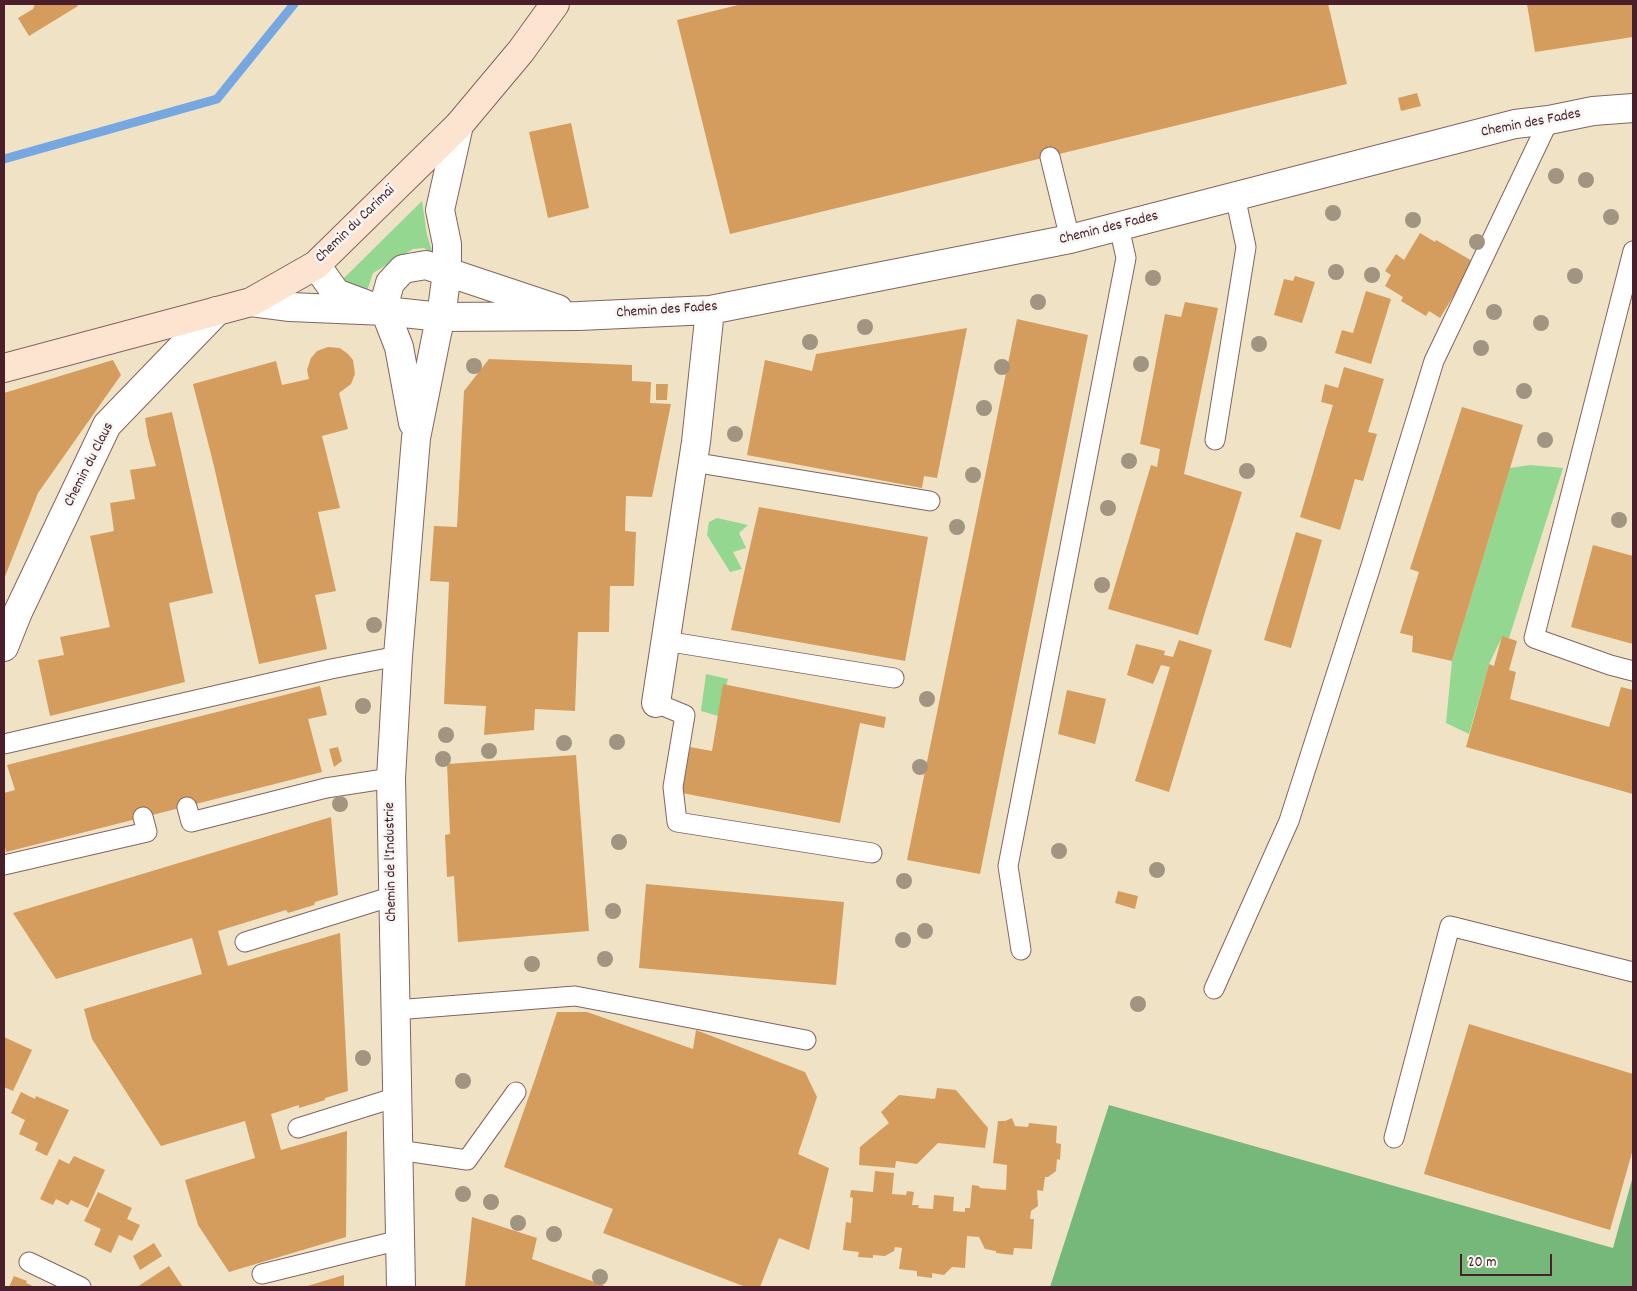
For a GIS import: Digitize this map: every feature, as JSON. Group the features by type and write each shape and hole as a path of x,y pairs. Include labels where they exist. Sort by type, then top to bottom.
{"main road":[{"name":"Chemin du Carimaï","path":"4,368 251,302 316,265 459,125 520,51 555,4"}],"street":[{"name":"Chemin des Fades","path":"385,311 441,318 579,316 710,310 1070,239 1515,124 1633,108"},
{"path":"416,438 436,333 441,318 447,272 447,244 440,210 459,125"},
{"path":"316,265 336,293 385,311"},
{"path":"416,438 399,347 385,311 385,301 390,283 404,269 426,265 579,316"},
{"path":"251,302 290,307 385,311"},
{"path":"656,703 692,462 710,310"},
{"name":"Chemin du Claus","path":"4,647 18,612 107,425 217,311"},
{"name":"Chemin de l'Industrie","path":"401,1287 391,778 398,656 416,438"}],"lane":[{"path":"1214,989 1288,821 1370,569 1434,361 1549,120"},
{"path":"1050,157 1070,239"},
{"path":"1215,440 1246,247 1235,196"},
{"path":"1021,950 1008,866 1126,258 1119,227"},
{"path":"1633,251 1534,638 1610,665 1633,671"},
{"path":"692,462 930,501"},
{"path":"665,642 894,678"},
{"path":"4,744 331,669 398,656"},
{"path":"656,703 685,715 673,787 677,822 872,852"},
{"path":"187,806 191,822 326,788 391,778"},
{"path":"4,865 147,832 143,817"},
{"path":"245,942 393,896"},
{"path":"1394,1138 1450,926 1633,972"},
{"path":"395,1010 575,996 806,1040"},
{"path":"398,1150 467,1160 516,1092"},
{"path":"298,1128 397,1097"},
{"path":"262,1274 400,1240"},
{"path":"29,1262 81,1287"}],"green space":[{"path":"422,201 427,235 433,254 424,248 413,249 373,273 366,294 357,294 342,280"},
{"path":"1530,465 1563,468 1509,638 1502,637 1489,664 1469,734 1446,723 1452,661 1510,468"},
{"path":"717,518 748,525 739,533 746,548 733,552 742,569 730,572 707,535 709,522"},
{"path":"706,674 728,679 718,716 701,711"},
{"path":"1109,1105 1613,1248 1633,1176 1633,1287 1050,1287"}],"building":[{"path":"35,4 76,4 78,6 29,36 18,18 33,9"},
{"path":"742,4 1328,4 1347,84 730,234 677,20"},
{"path":"1527,4 1633,4 1633,37 1535,52"},
{"path":"1417,93 1421,106 1401,111 1398,98"},
{"path":"571,123 589,208 548,218 529,132"},
{"path":"1420,233 1474,262 1440,318 1429,311 1426,316 1401,301 1403,297 1385,286 1391,275 1385,271 1396,254 1404,260"},
{"path":"1295,276 1315,282 1302,323 1274,315 1284,279 1293,281"},
{"path":"1366,291 1391,299 1371,364 1335,353 1342,330 1353,333"},
{"path":"1185,302 1218,308 1184,474 1242,492 1198,635 1108,609 1151,465 1157,467 1160,449 1140,444 1165,314 1181,317"},
{"path":"1017,319 1088,335 980,874 907,860"},
{"path":"967,328 937,478 924,476 922,488 747,455 765,360 812,371 816,354"},
{"path":"328,347 340,348 348,354 353,360 355,374 351,384 339,393 348,429 322,436 340,508 318,512 336,591 315,595 327,649 259,664 213,462 193,384 276,361 282,385 309,379 307,370 311,358 317,351"},
{"path":"489,359 632,365 632,381 651,382 650,403 671,404 652,497 626,496 625,531 636,532 634,586 610,586 609,632 578,632 575,711 535,709 534,730 484,735 486,706 444,704 449,582 430,581 434,526 457,527 464,391"},
{"path":"113,360 121,375 38,493 4,579 4,393"},
{"path":"1344,367 1384,379 1368,432 1377,434 1363,481 1355,479 1340,530 1300,517 1333,405 1321,402 1325,384 1338,388"},
{"path":"656,384 668,384 667,400 656,400"},
{"path":"1462,407 1523,425 1452,661 1412,652 1413,636 1400,633 1419,572 1410,569"},
{"path":"172,412 213,593 169,603 185,682 50,716 38,660 64,655 60,637 110,627 90,536 114,531 110,503 135,499 130,470 156,466 145,418"},
{"path":"759,507 928,537 905,661 731,630"},
{"path":"1296,532 1322,540 1291,648 1264,640"},
{"path":"1593,545 1633,556 1633,644 1571,627"},
{"path":"1502,636 1517,641 1509,670 1516,672 1510,699 1609,727 1621,687 1633,690 1633,794 1466,747 1489,664 1494,666"},
{"path":"1179,640 1212,650 1169,792 1135,781 1170,667 1161,665 1153,684 1127,675 1136,644 1165,651 1164,655 1173,657"},
{"path":"723,684 886,717 884,728 860,723 840,823 682,793 690,747 712,751"},
{"path":"320,686 327,715 308,719 322,772 6,852 4,842 4,793 15,790 7,765"},
{"path":"1067,690 1106,699 1095,744 1058,734"},
{"path":"338,747 342,761 334,767 329,749"},
{"path":"576,755 589,931 458,942 454,876 447,877 445,835 450,834 447,764"},
{"path":"331,817 338,895 288,913 286,910 218,931 228,966 340,933 348,1091 299,1108 299,1105 271,1114 281,1150 347,1131 346,1237 229,1272 198,1225 185,1180 255,1158 245,1121 161,1146 92,1039 84,1009 202,974 192,938 56,979 13,913"},
{"path":"646,884 844,902 836,985 639,968"},
{"path":"1118,891 1138,896 1135,909 1115,903"},
{"path":"557,1012 587,1012 693,1049 696,1030 805,1072 817,1097 798,1154 829,1168 809,1250 779,1238 760,1287 746,1287 603,1233 613,1209 504,1167"},
{"path":"1469,1024 1633,1074 1633,1149 1610,1230 1424,1174"},
{"path":"4,1037 32,1050 13,1091 4,1087"},
{"path":"937,1088 956,1090 988,1128 985,1148 938,1143 917,1164 896,1161 895,1168 859,1165 860,1147 889,1123 881,1112 899,1095 935,1099"},
{"path":"21,1092 35,1099 36,1096 69,1110 47,1156 35,1150 38,1143 19,1134 25,1120 11,1113"},
{"path":"1012,1118 1015,1126 1028,1127 1029,1123 1057,1126 1056,1143 1061,1144 1060,1160 1057,1159 1056,1171 1045,1177 1043,1191 1037,1190 1038,1206 1031,1211 1030,1219 1034,1219 1032,1249 1014,1248 1013,1255 996,1253 996,1251 985,1249 979,1237 967,1236 965,1268 952,1267 944,1275 932,1273 932,1278 917,1276 917,1271 899,1269 902,1248 895,1247 894,1251 885,1256 873,1255 873,1258 858,1257 859,1252 843,1250 846,1222 851,1223 853,1198 850,1197 851,1190 873,1192 875,1171 894,1173 892,1194 906,1195 907,1191 914,1192 912,1205 919,1205 918,1208 933,1209 934,1195 954,1197 953,1211 965,1212 965,1208 970,1208 972,1185 979,1186 980,1188 1006,1190 1007,1165 993,1163 998,1121"},
{"path":"74,1156 105,1170 88,1208 71,1200 68,1205 56,1199 53,1205 40,1199 59,1159 69,1164"},
{"path":"98,1192 132,1208 127,1219 140,1225 132,1241 119,1235 111,1253 94,1245 101,1229 84,1221"},
{"path":"472,1217 537,1238 532,1259 608,1287 465,1287"},
{"path":"154,1243 162,1256 140,1270 133,1256"},
{"path":"169,1266 183,1287 137,1287"},
{"path":"344,1275 344,1287 304,1287"},
{"path":"14,1276 27,1281 26,1283 35,1287 9,1287"}],"waterway":[{"path":"4,159 217,99 294,4"}]}
